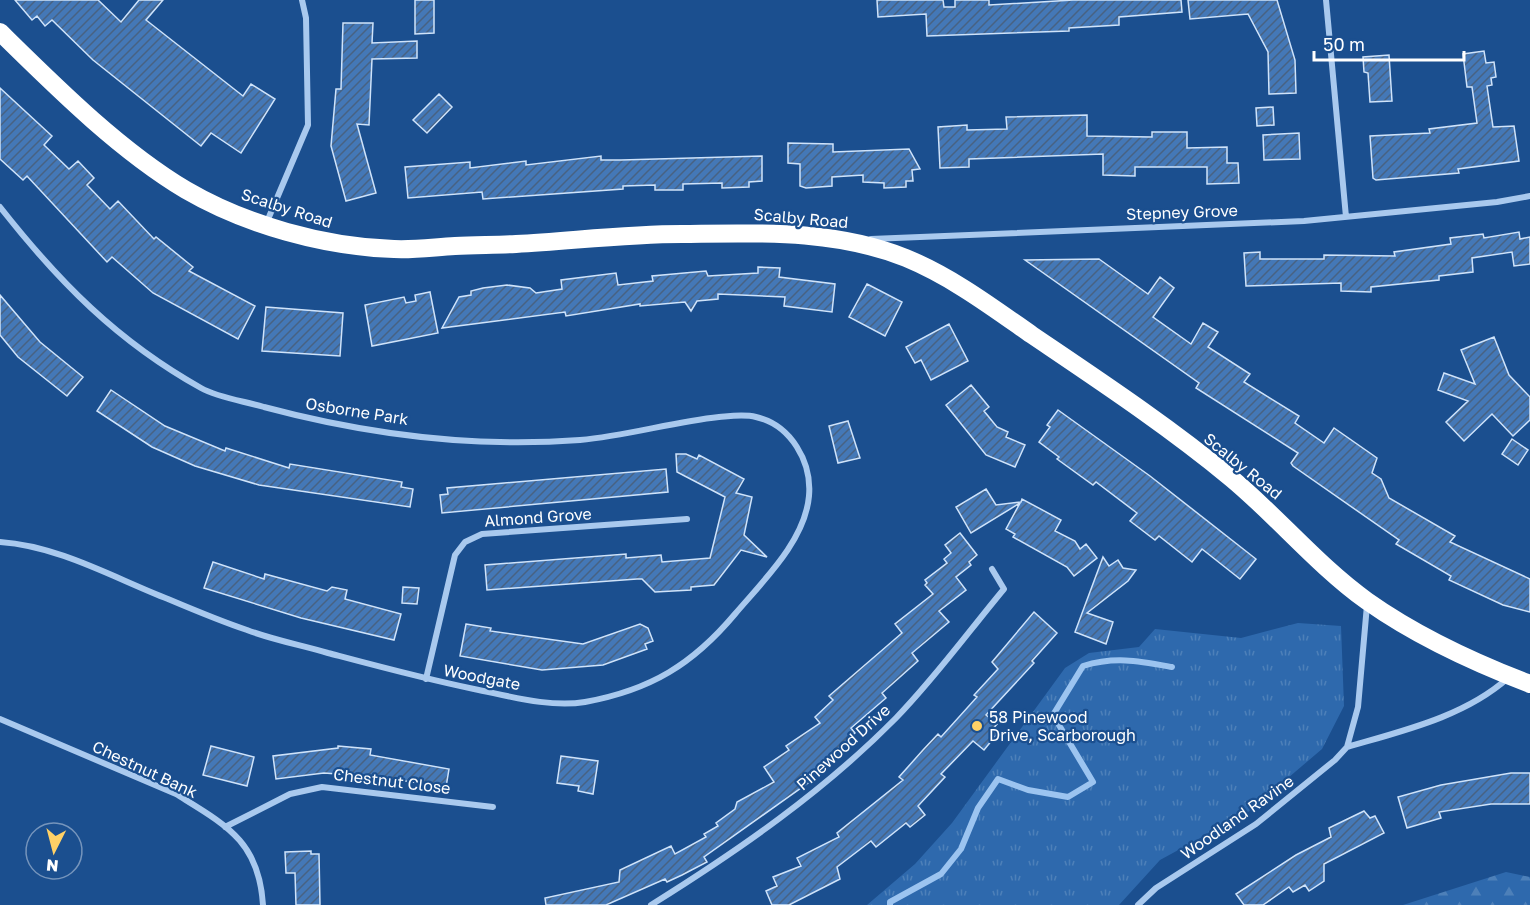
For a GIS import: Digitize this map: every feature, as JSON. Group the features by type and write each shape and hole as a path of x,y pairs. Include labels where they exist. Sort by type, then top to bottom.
{"highway":[{"name":"Scalby Road","path":"0,32 95,122 185,189 222,208 334,244 393,249 519,244 645,234 767,232 834,239 870,246 905,258 939,273 1133,403 1230,478 1281,522 1321,563 1367,601 1432,639 1530,684"}],"street":[{"path":"266,224 308,125 306,18 302,0"},
{"path":"1326,0 1346,217"},
{"name":"Stepney Grove","path":"834,239 905,239 1346,217 1530,196"},
{"name":"Osborne Park","path":"0,207 75,296 110,328 206,391 297,416 483,442 583,440 688,420 735,416 761,418 780,429"},
{"name":"Woodgate","path":"0,542 43,549 251,632 426,679 522,699 580,703 633,691 678,667 707,646 776,565 801,527 809,500 807,471 794,442 780,429"},
{"name":"Almond Grove","path":"426,679 452,564 459,547 470,538 482,534 687,519"},
{"name":"Pinewood Drive","path":"651,905 731,855 830,781 898,716 1004,588 992,569"},
{"path":"1347,747 1358,707 1367,601"},
{"name":"Woodland Ravine","path":"1138,905 1156,888 1256,824 1335,760 1347,747 1458,711 1494,691 1510,676"},
{"name":"Chestnut Bank","path":"0,719 176,794 225,827 244,843 254,859 262,881 263,905"},
{"name":"Chestnut Close","path":"225,827 290,794 322,787 493,807"}],"green space":[{"path":"1298,623 1341,626 1344,706 1322,749 1248,812 1160,860 1119,905 867,905 915,864 952,823 1065,668 1089,653 1139,647 1155,629 1241,638"},
{"path":"1506,872 1530,877 1530,905 1403,905"}],"building":[{"path":"15,0 98,0 121,22 139,0 163,0 146,20 243,96 251,84 275,99 241,153 211,133 201,146 93,60 52,20 45,26 37,16 32,20"},
{"path":"415,0 434,0 434,33 415,34"},
{"path":"877,0 943,0 944,7 955,7 955,0 989,0 989,5 1073,0 1181,0 1182,12 1119,17 1119,25 1069,28 1069,31 927,36 926,14 878,17"},
{"path":"1188,0 1277,0 1295,60 1296,93 1269,94 1268,52 1248,14 1190,19"},
{"path":"343,23 373,23 372,43 417,41 417,58 372,59 369,125 357,124 376,193 346,201 331,146 336,89 341,89"},
{"path":"1484,51 1486,63 1494,62 1496,77 1491,78 1492,85 1487,86 1493,127 1514,126 1519,161 1458,169 1459,173 1376,180 1373,178 1370,136 1430,133 1429,129 1477,123 1472,87 1467,87 1463,54"},
{"path":"1389,55 1392,101 1370,102 1368,73 1364,72 1363,57"},
{"path":"0,88 52,136 44,145 69,169 78,161 94,178 87,185 110,209 118,201 154,239 156,237 193,267 189,271 255,306 238,339 153,293 112,257 107,262 27,176 23,180 0,159"},
{"path":"439,94 452,107 427,133 413,120"},
{"path":"1273,107 1274,125 1257,126 1256,108"},
{"path":"1087,115 1087,136 1152,137 1152,132 1187,132 1187,148 1227,147 1227,163 1238,163 1239,183 1207,184 1207,167 1135,167 1135,176 1103,175 1103,154 969,159 969,167 940,168 938,127 967,125 967,130 1007,129 1006,117"},
{"path":"1299,133 1300,159 1264,160 1263,135"},
{"path":"788,143 833,144 833,152 909,149 920,169 912,170 913,181 906,181 906,187 884,188 884,183 863,182 863,175 832,177 832,186 806,188 800,186 800,164 788,163"},
{"path":"601,156 601,160 762,156 762,181 749,182 749,187 722,188 722,183 683,184 683,190 655,190 655,185 483,199 482,192 408,198 405,167 470,162 470,168 526,161 526,165"},
{"path":"1519,232 1520,239 1530,237 1530,264 1514,266 1512,252 1472,258 1473,272 1439,276 1439,280 1371,287 1371,292 1341,291 1341,283 1246,286 1244,253 1260,252 1260,259 1324,259 1324,255 1395,256 1394,252 1451,244 1450,238 1483,234 1484,238"},
{"path":"1099,259 1148,294 1160,277 1174,288 1153,317 1191,344 1203,323 1218,332 1208,347 1250,374 1244,382 1299,416 1295,423 1324,443 1334,428 1377,458 1372,473 1381,479 1389,498 1455,536 1450,542 1530,579 1530,612 1503,605 1449,580 1451,576 1396,544 1399,540 1293,466 1291,463 1298,453 1196,388 1199,383 1025,260"},
{"path":"758,267 780,268 779,277 835,284 832,312 784,306 785,297 718,294 718,299 697,301 691,311 685,302 640,306 640,304 566,316 565,312 442,328 459,297 471,295 471,291 483,288 507,285 530,288 536,293 562,289 561,280 616,273 618,285 653,281 652,276 706,271 708,276 758,273"},
{"path":"867,284 902,302 885,336 849,317"},
{"path":"430,292 438,333 372,346 365,305 404,297 406,303 416,301 415,295"},
{"path":"0,295 40,342 83,377 67,396 18,357 0,335"},
{"path":"266,307 343,313 340,356 262,351"},
{"path":"949,324 968,361 931,380 921,360 915,363 906,347"},
{"path":"1494,337 1509,375 1530,397 1530,420 1513,436 1492,414 1464,441 1446,422 1468,401 1438,390 1444,373 1475,384 1461,350"},
{"path":"971,385 989,407 984,411 997,427 1008,432 1006,437 1025,445 1015,467 986,455 946,405"},
{"path":"111,390 165,426 225,451 226,448 289,468 290,464 402,482 401,487 413,489 410,507 259,485 195,466 152,447 97,411"},
{"path":"1058,410 1150,476 1256,559 1240,579 1202,549 1192,562 1159,536 1155,540 1130,521 1137,513 1096,482 1093,485 1057,459 1059,457 1039,442 1050,427 1047,425"},
{"path":"848,421 860,458 838,463 829,426"},
{"path":"1512,439 1528,450 1518,465 1502,454"},
{"path":"676,454 686,454 697,459 699,455 744,479 736,493 752,497 744,535 767,557 741,550 714,585 691,587 691,590 655,592 642,579 637,579 487,590 485,565 626,554 626,558 661,555 662,562 710,558 725,497 677,472"},
{"path":"666,469 668,492 442,513 440,495 448,494 447,488"},
{"path":"986,489 996,505 1021,502 1022,499 1061,520 1055,531 1075,541 1080,549 1086,544 1097,558 1074,576 1067,567 1013,537 1015,534 1006,529 1020,503 971,533 956,507"},
{"path":"960,533 977,555 969,562 971,565 956,577 966,590 939,611 949,622 912,653 918,661 882,693 886,698 851,728 855,733 818,767 822,773 704,857 707,862 682,875 667,882 665,879 606,905 546,905 545,898 619,882 620,870 671,846 675,854 706,837 704,834 718,826 716,823 735,809 737,802 774,782 764,767 789,750 786,746 820,723 815,717 833,700 829,696 902,633 895,624 933,594 925,585 927,583 925,580 947,563 944,559 951,553 945,545"},
{"path":"1103,557 1109,566 1118,560 1123,568 1136,570 1128,581 1087,613 1113,622 1106,644 1075,632"},
{"path":"213,562 264,579 265,574 327,591 332,587 347,590 345,599 401,614 394,640 301,618 204,588"},
{"path":"403,587 419,588 417,604 402,603"},
{"path":"1034,612 1057,633 1032,661 1034,663 986,715 997,724 992,730 997,734 984,750 973,741 941,774 945,777 918,806 925,815 910,827 906,823 876,847 871,841 837,867 840,879 789,905 772,905 766,891 777,886 773,877 801,866 797,858 839,837 837,833 903,780 899,777 923,750 938,734 941,737 977,697 974,695 998,669 992,662"},
{"path":"466,624 491,628 490,631 583,644 640,624 648,628 653,641 645,644 647,649 603,665 542,670 460,656"},
{"path":"211,746 254,757 247,786 203,775"},
{"path":"338,746 371,749 370,755 449,769 446,787 378,777 324,773 276,779 273,756 338,748"},
{"path":"561,756 598,761 593,794 578,791 579,786 557,783"},
{"path":"1511,773 1530,773 1530,804 1491,804 1439,812 1441,818 1407,828 1398,797 1441,785"},
{"path":"1364,811 1370,818 1375,816 1384,833 1324,864 1324,881 1309,891 1305,885 1293,892 1289,887 1263,905 1244,905 1236,894 1296,855 1331,837 1329,828"},
{"path":"311,851 311,854 319,854 320,905 296,905 295,873 286,873 285,852"}],"waterway":[{"path":"890,905 890,902 941,874 961,849 978,808 998,779 1028,790 1068,797 1093,782 1053,715 1083,666 1117,660 1172,667"}],"place":[{"name":"58 Pinewood Drive, Scarborough","path":"977,726"}]}
